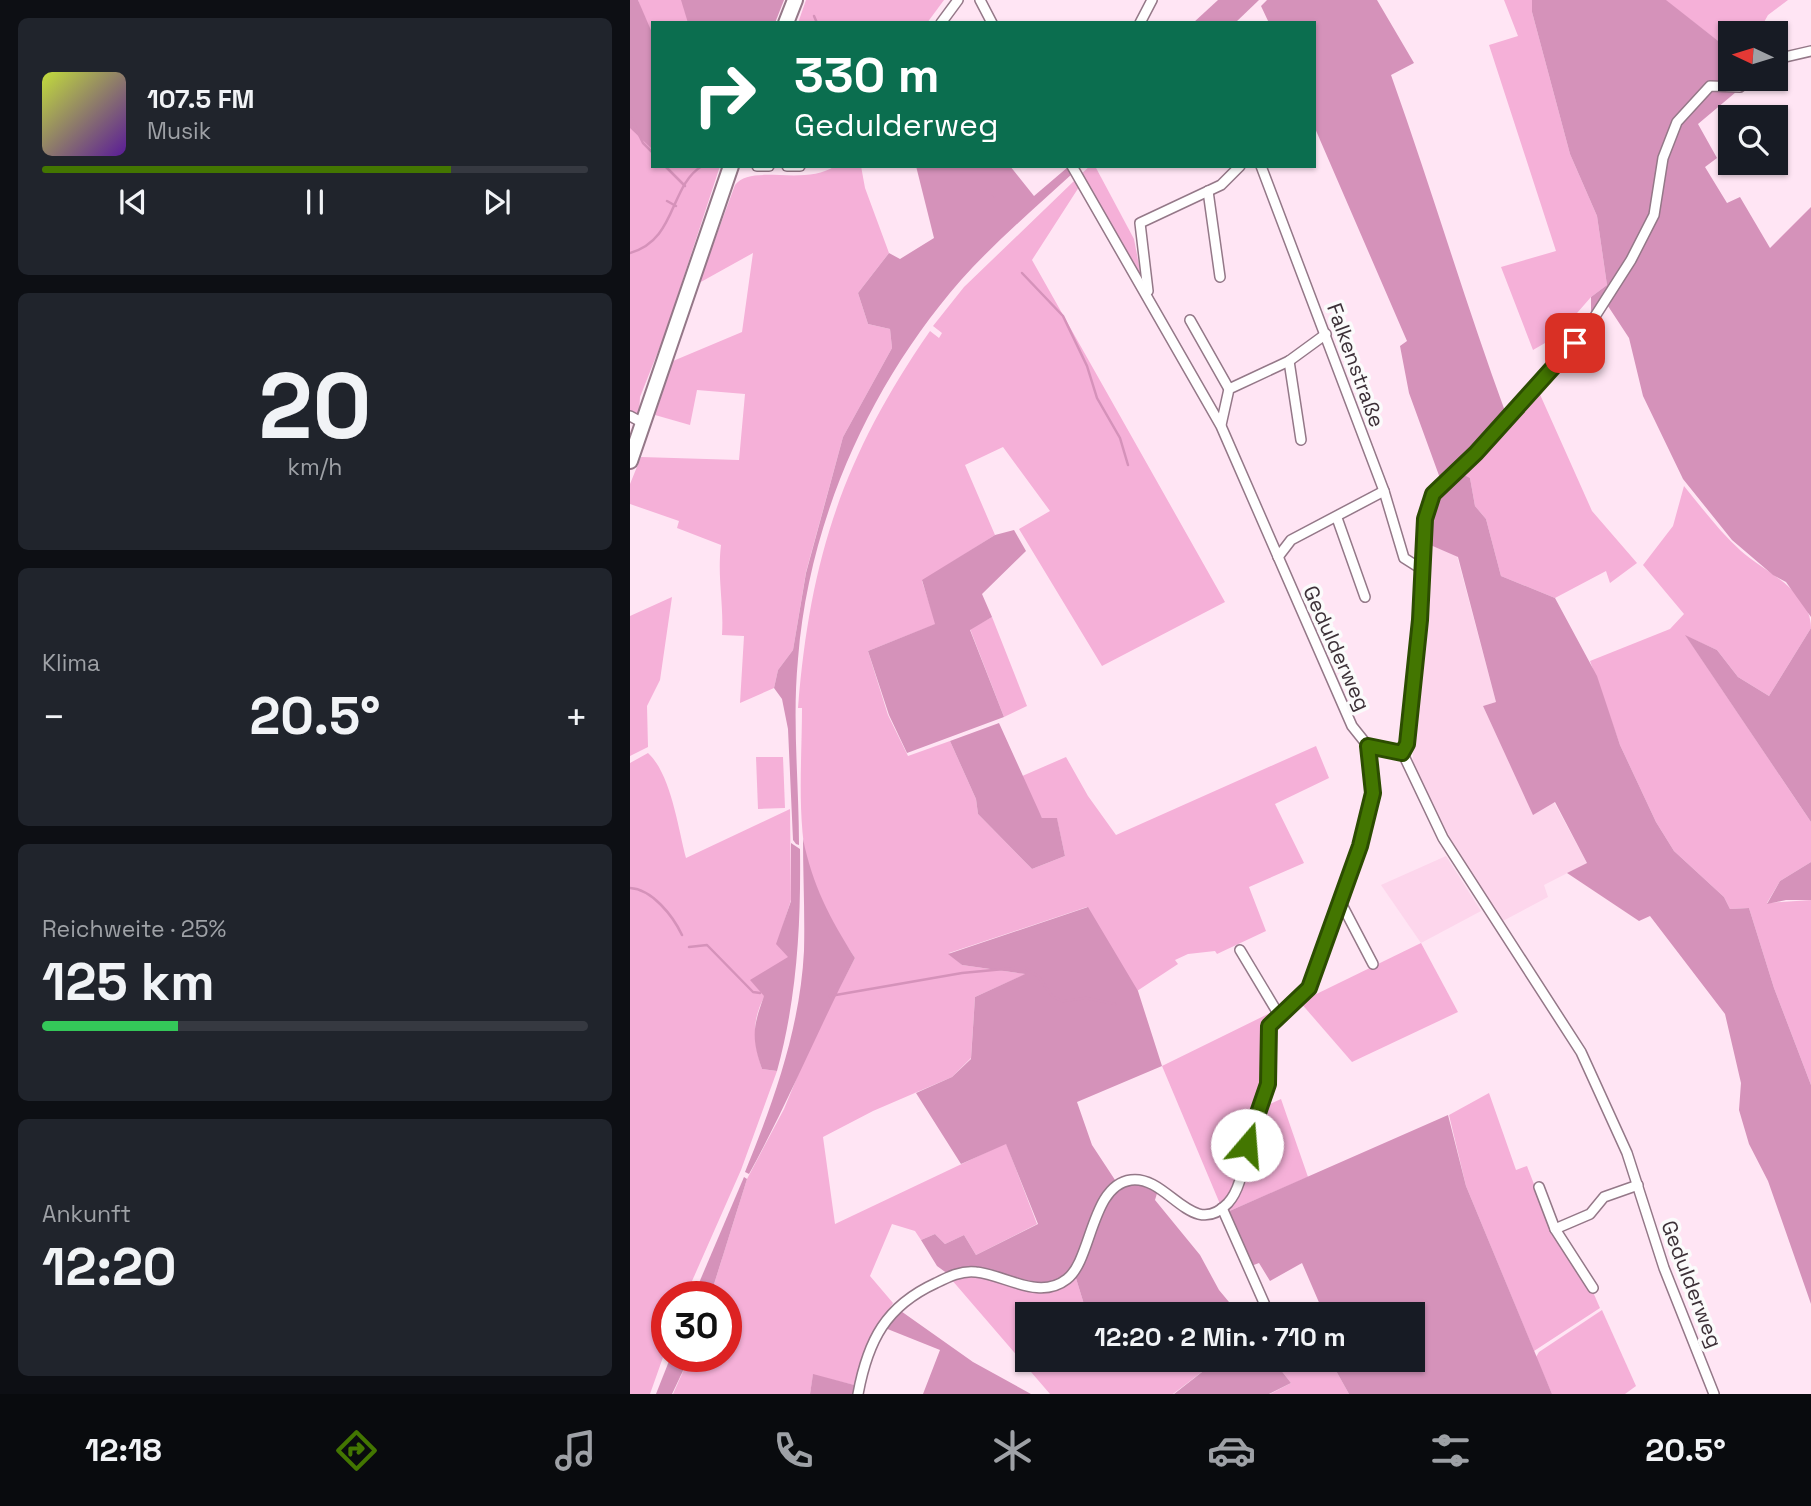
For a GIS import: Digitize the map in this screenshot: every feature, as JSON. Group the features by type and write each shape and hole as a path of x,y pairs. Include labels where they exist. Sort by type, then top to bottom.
{"main road":[{"path":"787,21 795,0"},
{"path":"630,461 637,419 731,168"}],"street":[{"path":"942,21 958,0"},
{"path":"980,0 991,21"},
{"path":"1141,21 1152,0"},
{"path":"1788,56 1811,51"},
{"path":"858,1394 877,1337 897,1305 914,1293 968,1271 1033,1287 1058,1285 1074,1272 1095,1218 1115,1189 1126,1181 1150,1182 1197,1215 1208,1216 1222,1209 1237,1187 1251,1130 1267,1089 1268,1030 1272,1021 1309,988 1360,846 1373,793 1368,746 1402,753 1408,740 1425,519 1433,494 1476,453 1585,332 1631,260 1654,215 1663,158 1677,122 1710,86 1718,86"},
{"name":"Gedulderweg","path":"1073,168 1148,294 1221,426 1352,726 1368,746"},
{"path":"1148,294 1140,223 1221,185 1238,168"},
{"name":"Falkenstraße","path":"1262,168 1384,491 1404,558 1423,570"},
{"path":"1208,191 1220,277"},
{"path":"1190,320 1229,389 1221,426"},
{"path":"1229,389 1289,361 1326,334"},
{"path":"1289,361 1301,440"},
{"path":"1278,557 1291,540 1384,491"},
{"path":"1337,517 1365,597"},
{"name":"Gedulderweg","path":"1402,753 1443,838 1581,1052 1638,1185 1664,1268 1714,1394"},
{"path":"1339,899 1373,964"},
{"path":"1240,950 1279,1015"},
{"path":"1555,1229 1590,1214 1604,1197 1638,1185"},
{"path":"1539,1187 1555,1229 1593,1288"},
{"path":"1222,1209 1264,1302"}],"shaded area":[{"path":"630,0 638,0 651,30 651,148 630,128"},
{"path":"638,0 730,0 735,21 651,21 651,40"},
{"path":"681,0 784,0 776,21 687,21"},
{"path":"806,0 944,0 928,21 799,21"},
{"path":"1218,0 1259,0 1237,21 1195,21"},
{"path":"1267,0 1377,0 1414,63 1391,75 1506,414 1474,451 1441,481 1409,393 1400,346 1407,341 1316,131 1316,21 1268,21 1261,6"},
{"path":"1504,0 1532,0 1532,12 1570,154 1597,216 1607,285 1591,297 1557,336 1533,350 1501,267 1556,251 1489,45 1518,36"},
{"path":"1532,0 1666,0 1718,41 1718,91 1736,91 1698,124 1717,158 1705,167 1727,203 1740,197 1770,248 1811,207 1811,617 1786,582 1773,575 1732,540 1683,479 1643,396 1629,338 1606,303 1591,319 1591,297 1607,285 1597,216 1570,154 1532,12"},
{"path":"1665,0 1788,0 1768,15 1765,21 1718,21 1718,41"},
{"path":"630,94 651,103 651,168 719,168 665,334 640,397 639,416 630,412"},
{"path":"831,168 861,168 865,188 889,253 858,293 868,324 890,329 892,348 843,437 806,572 793,650 778,670 774,688 740,703 744,636 722,635 721,545 677,528 679,521 630,504 630,484 641,457 739,460 745,394 697,390 690,425 655,415 673,361 742,332 753,253 699,283 735,185 753,176 809,175"},
{"path":"916,168 1012,168 1034,196 1067,168 1072,174 987,252 928,320 872,409 830,505 804,607 798,659 796,706 799,845 793,840 788,729 782,699 774,688 778,670 793,650 806,573 843,437 892,348 890,329 868,324 858,293 889,253 900,259 934,238"},
{"path":"1088,168 1096,168 1134,239 1142,281 1080,175"},
{"path":"1074,181 1079,187 1032,260 1225,602 1102,666 1019,529 1050,511 1003,447 965,465 995,535 922,581 936,624 868,651 888,715 908,756 950,741 976,799 978,814 1032,869 1065,856 1057,819 1042,818 1020,777 1066,757 1088,796 1116,835 1316,746 1329,778 1275,804 1304,863 1249,887 1266,931 1217,954 1215,951 1188,954 1175,960 1178,964 1137,991 1087,907 949,953 962,965 1026,974 975,997 971,1058 952,1077 873,1111 823,1137 835,1224 1006,1143 1037,1224 976,1255 964,1235 945,1244 935,1234 921,1240 915,1231 892,1224 870,1276 893,1303 873,1335 858,1386 813,1375 810,1394 673,1394 683,1372 742,1372 742,1281 715,1281 747,1179 784,1109 815,1034 855,958 814,888 806,856 801,814 802,708 798,708 812,603 822,555 836,509 875,421 930,331 939,338 942,333 933,326 964,287"},
{"path":"1538,390 1592,511 1637,563 1610,583 1606,571 1555,598 1501,576 1486,519 1475,506 1470,478 1459,472"},
{"path":"1459,472 1470,478 1475,506 1486,519 1501,576 1555,598 1597,676 1620,745 1656,822 1674,851 1724,897 1730,909 1749,908 1774,988 1811,1085 1811,1304 1768,1181 1749,1144 1739,1110 1741,1083 1725,1014 1650,916 1639,921 1567,873 1587,863 1555,802 1533,815 1483,706 1496,702 1458,557 1428,544 1435,504"},
{"path":"1684,486 1733,544 1795,593 1809,615 1811,628 1769,696 1738,677 1717,650 1686,636 1811,822 1811,862 1780,881 1767,903 1811,900 1811,1085 1774,988 1749,908 1730,909 1724,897 1674,851 1656,822 1620,745 1590,661 1670,629 1684,614 1643,565 1673,526"},
{"path":"1014,530 1026,551 982,594 992,617 970,630 1004,717 907,753 889,715 868,651 935,624 922,580 995,535"},
{"path":"1428,544 1457,556 1496,702 1483,706 1533,814 1554,802 1587,863 1544,885 1548,897 1501,922 1447,839 1413,767 1413,727"},
{"path":"672,597 660,680 647,706 648,747 630,756 630,616"},
{"path":"992,617 1027,706 1004,717 970,629"},
{"path":"1811,628 1811,822 1685,635 1717,650 1738,677 1769,696"},
{"path":"999,723 1042,818 1057,818 1065,856 1032,869 978,814 976,799 950,741"},
{"path":"648,753 656,762 668,788 686,858 790,809 791,900 777,944 789,957 764,998 756,1022 755,1036 762,1069 777,1071 741,1170 692,1281 651,1281 651,1372 658,1372 650,1394 630,1394 630,763"},
{"path":"756,757 783,757 785,808 758,809"},
{"path":"803,839 823,901 855,958 749,1174 745,1172 784,1064 802,980"},
{"path":"791,843 800,849 800,905 793,989 777,1071 762,1069 758,1058 755,1032 764,996 750,980 788,957 776,944 791,901"},
{"path":"1446,856 1481,911 1421,943 1381,885"},
{"path":"1811,862 1811,900 1786,900 1767,904 1780,881"},
{"path":"1088,907 1138,991 1162,1066 1077,1102 1092,1145 1117,1183 1076,1262 1065,1277 1046,1284 995,1273 948,1274 937,1266 921,1240 935,1234 945,1244 964,1235 976,1255 1038,1224 1006,1144 961,1164 916,1093 952,1077 971,1059 975,997 1025,974 962,965 948,954"},
{"path":"1421,943 1458,1012 1352,1062 1300,1002"},
{"path":"1272,1012 1266,1025 1264,1085 1230,1193 1220,1204 1162,1066"},
{"path":"1489,1093 1516,1170 1527,1166 1552,1231 1593,1292 1600,1308 1534,1351 1466,1186 1449,1115"},
{"path":"1281,1099 1308,1177 1225,1213 1239,1195 1263,1107"},
{"path":"1448,1115 1466,1186 1552,1394 1349,1394 1337,1372 1425,1372 1425,1302 1319,1302 1302,1263 1270,1281 1259,1263 1251,1266 1225,1213"},
{"path":"744,1177 747,1179 715,1281 700,1281"},
{"path":"1134,1180 1158,1190 1155,1200 1200,1255 1219,1290 1229,1302 1083,1302 1075,1275 1097,1218 1116,1190"},
{"path":"964,1275 1075,1275 1083,1302 1015,1302 1015,1353 951,1279"},
{"path":"898,1309 973,1362 1031,1394 923,1394 940,1350 885,1328"},
{"path":"1602,1310 1636,1386 1625,1394 1552,1394 1536,1357 1539,1352"},
{"path":"665,1372 682,1372 672,1394 656,1394"},
{"path":"1031,1372 1202,1372 1173,1394 1050,1394"},
{"path":"1202,1372 1282,1372 1291,1383 1269,1394 1174,1394"},
{"path":"1282,1372 1337,1372 1349,1394 1270,1394 1291,1383"},
{"path":"813,1374 858,1386 858,1394 810,1394"}],"waterway":[{"path":"814,16 816,21"},
{"path":"630,116 643,143 651,151"},
{"path":"667,168 685,186"},
{"path":"630,253 656,237 665,225 683,186 700,168"},
{"path":"969,168 994,196"},
{"path":"667,201 676,206"},
{"path":"1022,273 1063,316 1087,366 1097,398 1120,438 1128,465"},
{"path":"630,888 654,898 682,935"},
{"path":"689,947 707,945 753,992 760,993"},
{"path":"830,996 962,973 1025,968 1039,977 1053,997 1063,1001 1086,998 1115,1004"}],"route":[{"path":"1247,1145 1268,1084 1269,1026 1306,993 1312,982 1367,824 1373,793 1368,746 1402,753 1407,744 1420,620 1425,519 1433,494 1476,453 1575,343"}]}
